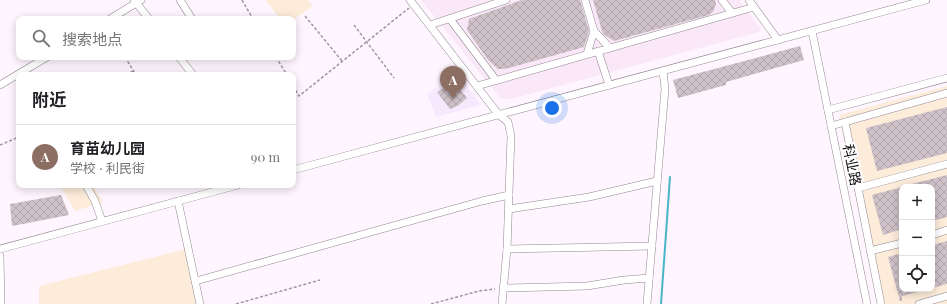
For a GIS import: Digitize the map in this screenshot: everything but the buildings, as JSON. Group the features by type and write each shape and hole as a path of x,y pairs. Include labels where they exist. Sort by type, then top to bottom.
{"street":[{"path":"180,0 190,16"},
{"path":"430,25 506,0"},
{"path":"585,0 594,32 610,48"},
{"path":"722,0 732,13"},
{"path":"749,0 778,40"},
{"path":"296,169 926,0"},
{"path":"114,16 137,1 147,16"},
{"path":"412,2 499,115 508,122 511,136 509,210 502,304"},
{"path":"477,86 754,7"},
{"path":"450,19 496,80"},
{"name":"科业路","path":"812,30 867,304"},
{"path":"587,54 594,32"},
{"path":"598,51 609,85"},
{"path":"22,72 42,60"},
{"path":"181,60 191,72"},
{"path":"647,304 665,89 663,71"},
{"path":"0,85 16,75"},
{"path":"828,110 947,78"},
{"path":"831,126 947,93"},
{"path":"845,122 881,304"},
{"path":"858,188 947,164"},
{"path":"509,210 589,197 657,182"},
{"path":"88,188 95,201 102,221"},
{"path":"0,249 227,188"},
{"path":"196,281 482,200 509,195"},
{"path":"178,201 200,304"},
{"path":"935,233 947,230"},
{"path":"870,251 899,244"},
{"path":"507,249 652,246"},
{"path":"0,256 1,304"},
{"path":"503,288 588,286 624,280 649,278"},
{"path":"919,304 947,296"}],"path":[{"path":"242,0 251,16"},
{"path":"296,91 299,96 367,42 412,2"},
{"path":"305,16 342,61"},
{"path":"354,25 394,78"},
{"path":"127,60 134,71"},
{"path":"278,60 285,72"},
{"path":"0,145 16,138"},
{"path":"236,304 320,280"},
{"path":"431,304 479,291 503,288"}],"shaded area":[{"path":"266,0 308,0 313,6 296,18 296,16 278,16"},
{"path":"421,0 739,0 761,29 759,32 511,99 503,99 500,98"},
{"path":"457,73 481,105 436,117 427,94"},
{"path":"947,86 947,304 878,304 839,115"},
{"path":"62,188 95,188 103,202 75,211"},
{"path":"186,249 198,304 39,304 39,286"}],"waterway":[{"path":"661,304 670,177"}],"place":[{"name":"育苗幼儿园","path":"453,99"}]}
